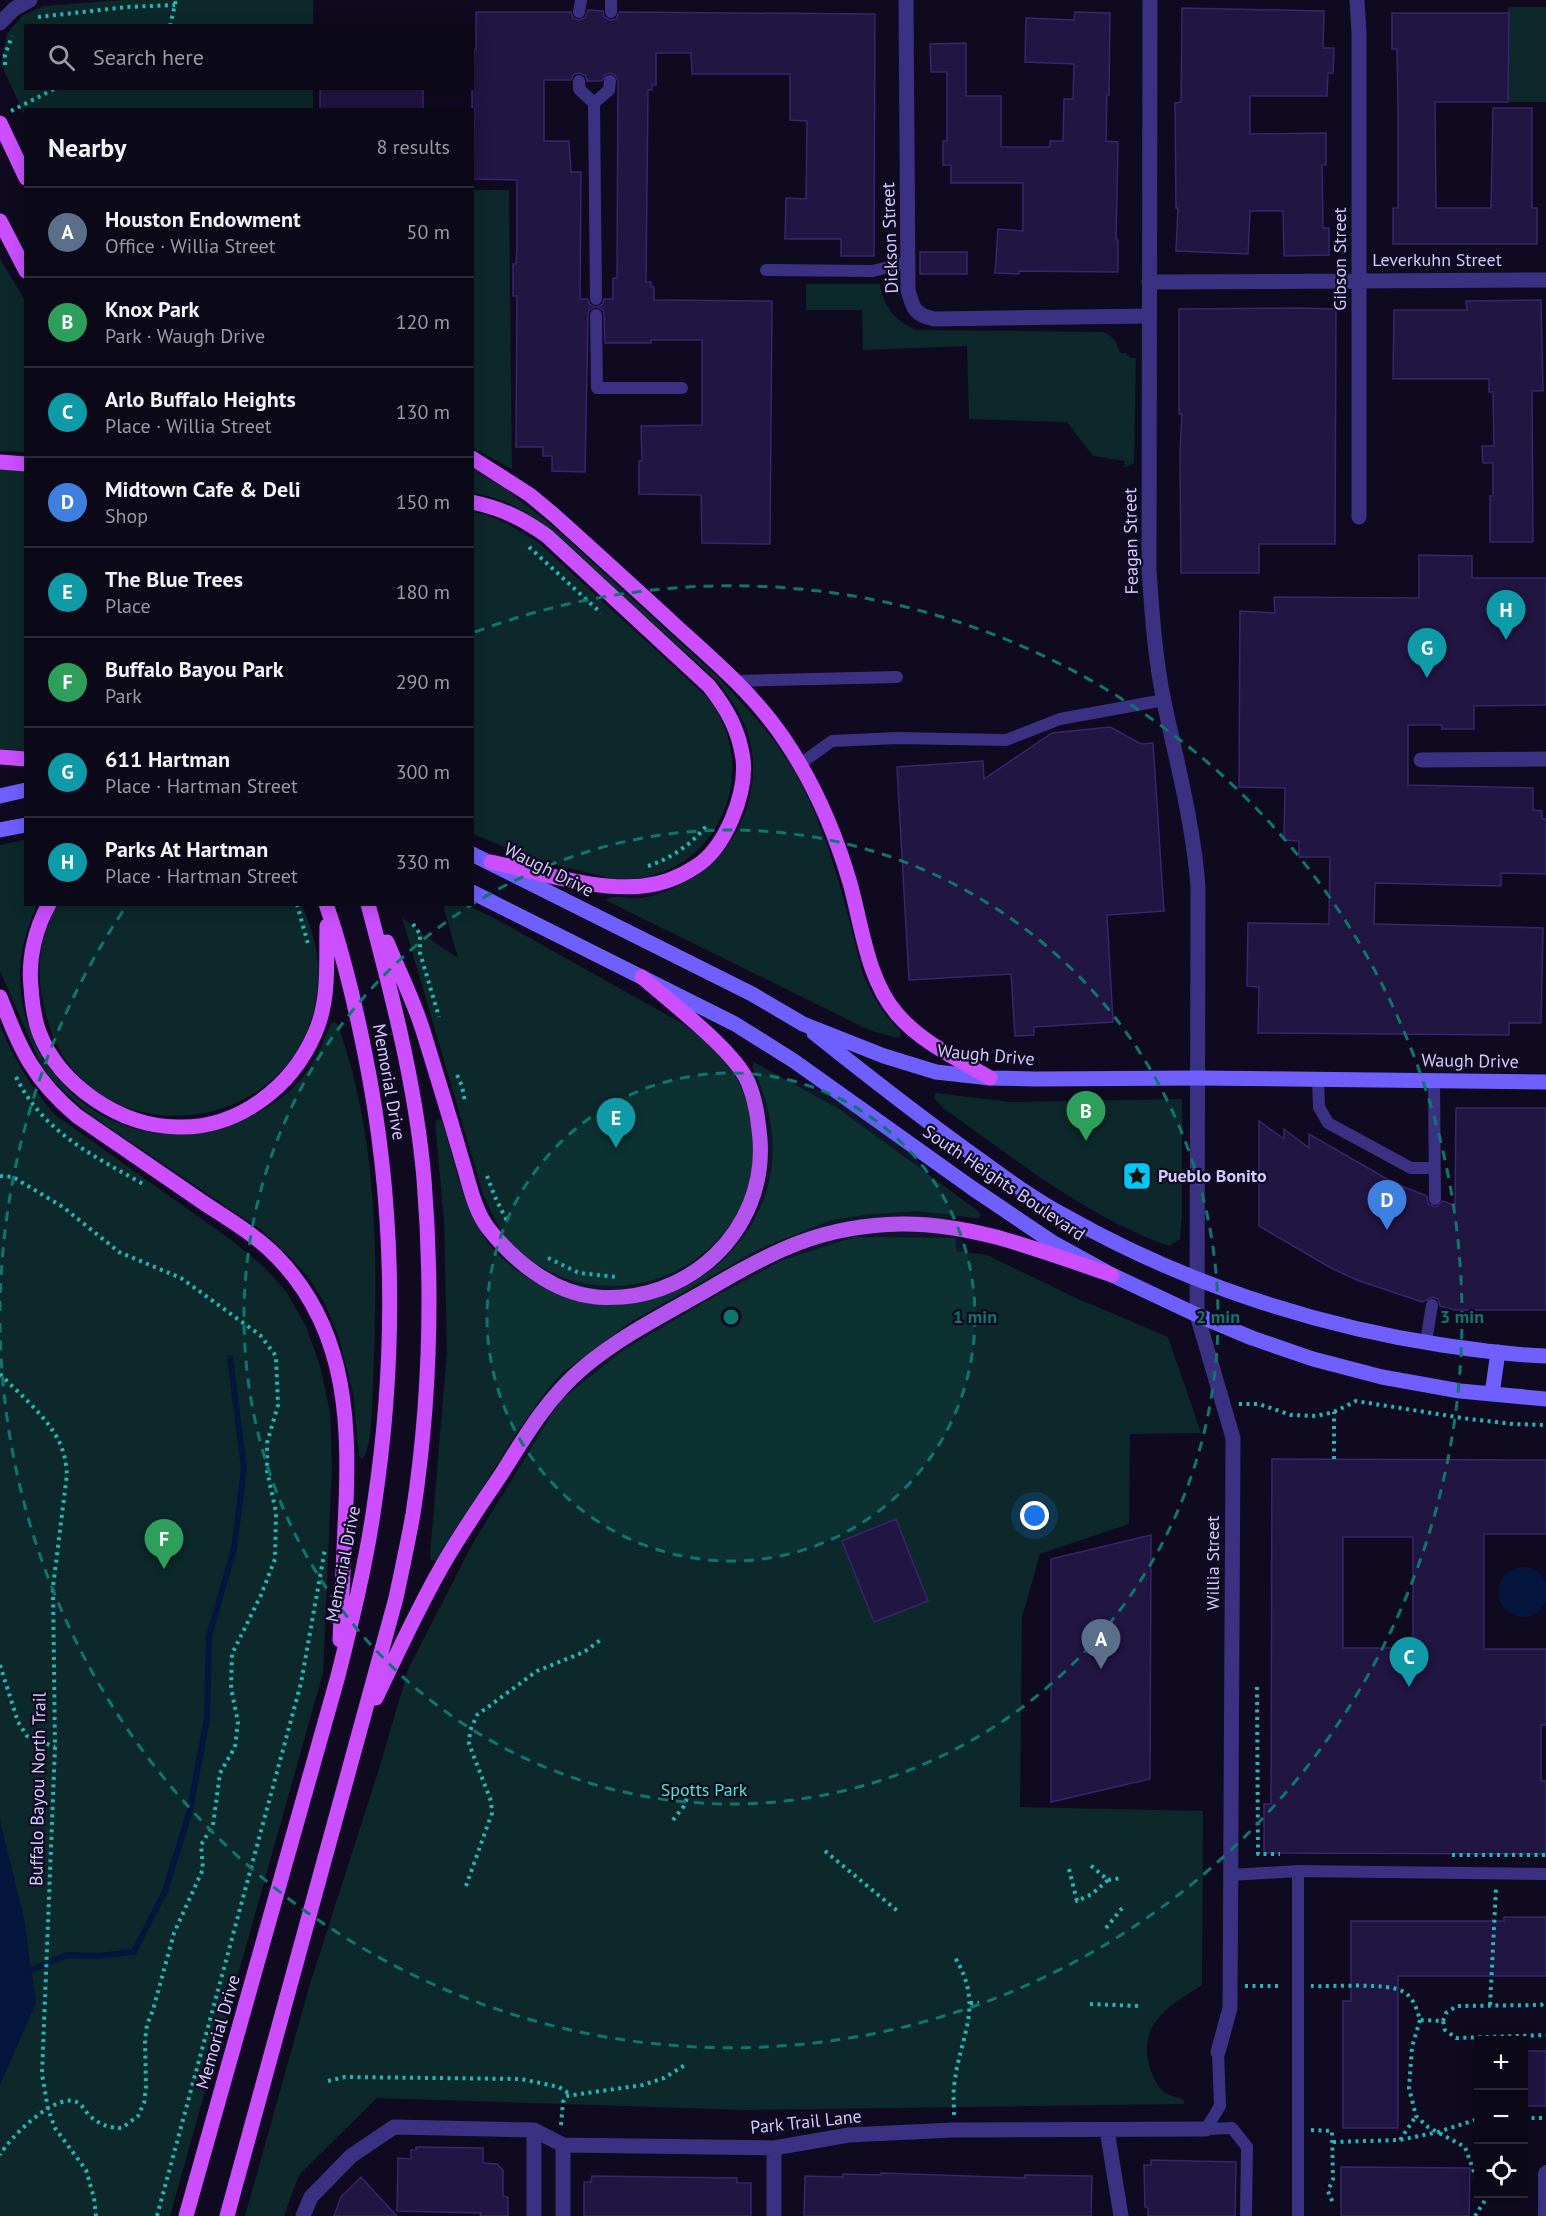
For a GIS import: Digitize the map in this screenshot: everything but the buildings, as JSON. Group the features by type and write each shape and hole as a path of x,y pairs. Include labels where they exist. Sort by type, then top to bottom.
{"main road":[{"path":"5,118 24,172"},
{"path":"0,221 24,266"},
{"path":"474,459 530,495 554,515 735,681 784,738 822,806 837,843 880,988 897,1014 925,1040 990,1078"},
{"path":"0,462 24,464"},
{"path":"474,502 498,508 525,520 547,536 709,686 726,708 736,732 743,760 741,788 734,817 719,842 696,867 672,879 646,885 610,887 491,862"},
{"path":"0,758 24,759"},
{"path":"0,796 24,790"},
{"path":"0,830 24,825"},
{"name":"Waugh Drive","path":"474,855 752,994 802,1024 884,1056 936,1072 990,1078 1546,1082"},
{"path":"371,906 423,1030 472,1193 486,1225 505,1248 532,1272 561,1287 594,1297 622,1297 653,1292 682,1280 707,1263 728,1242 747,1214 758,1183 760,1149 758,1112 747,1081 728,1054 642,977 474,893"},
{"path":"48,906 42,916 33,945 30,974 32,1003 39,1033 71,1080 93,1099 118,1113 148,1124 178,1128 208,1124 239,1114 264,1099 287,1079 303,1058 316,1032 325,999 327,908"},
{"name":"Memorial Drive","path":"227,2216 396,1598 413,1513 424,1425 429,1352 429,1260 421,1156 412,1093 391,990 370,906"},
{"name":"Memorial Drive","path":"186,2216 338,1676 359,1590 374,1507 385,1424 390,1264 385,1180 374,1101 354,1000 327,908"},
{"name":"South Heights Boulevard","path":"642,977 735,1024 774,1048 1034,1230 1112,1275 1197,1315 1303,1356 1382,1377 1460,1391 1546,1399"},
{"path":"0,997 35,1074 53,1096 77,1116 243,1229 276,1256 300,1284 320,1320 336,1362 346,1411 348,1465 338,1676"},
{"name":"South Heights Boulevard","path":"802,1024 883,1089 989,1166 1065,1217 1122,1246 1263,1303 1324,1320 1426,1342 1546,1356"},
{"path":"361,1730 437,1574 538,1417 556,1394 582,1368 607,1349 661,1316 759,1259 833,1232 869,1225 924,1225 984,1233 1112,1275"},
{"path":"1492,1394 1498,1352"}],"street":[{"path":"0,23 14,9 30,0"},
{"name":"Dickson Street","path":"906,0 908,290 914,309 922,316 934,319 1149,316"},
{"name":"Feagan Street","path":"1150,0 1149,570 1152,631 1195,849 1198,886 1198,1078"},
{"name":"Gibson Street","path":"1357,0 1359,33 1359,518"},
{"name":"Leverkuhn Street","path":"1149,282 1546,280"},
{"path":"1421,760 1546,759"},
{"name":"Willia Street","path":"1198,1078 1197,1315 1233,1438 1230,2008 1218,2052"},
{"name":"Park Trail Lane","path":"303,2216 309,2199 351,2156 393,2127 534,2130 557,2142 774,2148 849,2135 954,2130 1206,2129"},
{"path":"534,2130 534,2216"},
{"path":"1107,2130 1120,2216"},
{"path":"557,2142 563,2216"},
{"path":"774,2148 774,2216"}],"lane":[{"path":"579,81 579,89 594,103 596,299"},
{"path":"594,103 609,90 610,81"},
{"path":"766,270 873,272 908,262"},
{"path":"596,315 597,388 682,388"},
{"path":"735,681 897,677"},
{"path":"800,764 832,741 897,738 1006,740 1060,719 1164,700"},
{"path":"1318,1079 1319,1107 1328,1123 1412,1168 1434,1168"},
{"path":"1434,1080 1435,1199"},
{"path":"1426,1342 1432,1305"},
{"path":"1231,1875 1298,1871 1546,1874"},
{"path":"1298,1871 1298,2216"},
{"path":"1206,2129 1220,2106 1218,2052"},
{"path":"1206,2129 1232,2128 1247,2147 1246,2216"},
{"path":"1544,2216 1544,2173 1546,2172"}],"path":[{"path":"31,17 175,2 170,24"},
{"path":"4,65 5,55 13,34"},
{"path":"5,118 53,90"},
{"path":"523,542 604,616"},
{"path":"639,868 654,864 690,844 710,821"},
{"path":"298,906 309,949"},
{"path":"413,924 420,934 420,952 442,1028"},
{"path":"13,1071 22,1089 46,1121 78,1147 152,1190"},
{"path":"455,1071 462,1086 467,1112"},
{"path":"484,1167 495,1197 512,1227"},
{"path":"0,1176 13,1177 63,1207 119,1252 181,1278 260,1335 276,1356 278,1405 267,1443 267,1471 276,1512 275,1559 232,1654 231,1688 238,1722 235,1747 220,1773 213,1825 201,1845 203,1869 174,1933 147,2025 144,2103 138,2116 122,2128 101,2125 80,2104 73,2101 48,2109 35,2116 9,2140 0,2155"},
{"path":"546,1257 579,1273 600,1277 625,1277"},
{"name":"Buffalo Bayou North Trail","path":"0,1374 57,1437 66,1464 66,1494 55,1556 53,1587 55,1747 43,2053 44,2093 55,2128 86,2170 94,2198 96,2216"},
{"path":"1223,1403 1259,1404 1291,1415 1316,1416 1334,1412 1356,1401 1468,1419 1546,1425"},
{"path":"1334,1412 1334,1460"},
{"path":"157,2216 301,1683 326,1543"},
{"path":"466,1886 492,1813 491,1801 469,1744 470,1731 477,1715 537,1671 584,1652 602,1639"},
{"path":"0,1665 18,1722 27,1736 55,1747"},
{"path":"1257,1687 1258,1854 1281,1854"},
{"path":"674,1820 684,1806 689,1793"},
{"path":"825,1851 900,1912"},
{"path":"1442,1855 1546,1855"},
{"path":"1089,1864 1107,1880"},
{"path":"1069,1869 1077,1901 1092,1894 1107,1880 1121,1878"},
{"path":"1490,2005 1496,1873"},
{"path":"1106,1929 1123,1907"},
{"path":"954,1956 966,1979 970,2003 969,2020 954,2086 954,2130"},
{"path":"1230,1986 1390,1987 1405,1993 1415,2004 1420,2020 1412,2047 1408,2088 1416,2116 1465,2147 1474,2170"},
{"path":"1474,2038 1456,2038 1445,2030 1443,2021 1446,2013 1457,2006 1541,2005 1546,2002"},
{"path":"970,2003 979,2003"},
{"path":"1090,2004 1138,2006"},
{"path":"1420,2020 1443,2021"},
{"path":"1528,2036 1546,2035"},
{"path":"557,2142 566,2096 643,2085 664,2078 685,2065"},
{"path":"328,2081 345,2077 521,2079 559,2087 571,2094"},
{"path":"1400,2140 1416,2116"},
{"path":"1528,2118 1546,2118"},
{"path":"1333,2142 1400,2140 1438,2132 1474,2121"},
{"path":"1298,2130 1332,2131 1333,2179 1328,2191 1333,2203"},
{"path":"1475,2216 1487,2198"}],"green space":[{"path":"121,0 313,0 313,24 24,24 24,90 313,90 313,108 24,108 24,114 1,64 7,34 23,15 44,6"},
{"path":"1508,7 1546,7 1546,102 1508,102"},
{"path":"474,190 509,190 512,469 474,449"},
{"path":"0,259 24,298 24,452 0,451"},
{"path":"806,284 880,284 891,312 916,330 1102,332 1109,335 1116,342 1120,353 1136,358 1134,463 1124,468 1125,461 1093,456 1067,422 969,419 967,346 863,350 862,310 806,310"},
{"path":"0,469 24,471 24,751 0,749"},
{"path":"474,471 503,487 554,527 719,678 776,743 805,791 826,842 863,974 879,1005 900,1031 901,1036 897,1038 869,1030 605,900 613,897 643,898 667,891 708,867 724,850 737,831 746,811 752,788 753,765 748,733 745,724 717,681 541,522 509,503 474,493"},
{"path":"474,512 499,520 539,543 708,698 725,727 732,757 731,788 722,817 705,842 683,862 654,875 614,878 578,871 517,852 474,834"},
{"path":"24,840 24,906 37,906 26,937 20,970 21,996 33,1037 49,1066 69,1090 93,1109 120,1124 148,1132 179,1134 210,1130 242,1120 263,1110 290,1091 312,1064 331,1023 335,1022 338,1025 361,1113 373,1202 375,1338 372,1411 368,1445 362,1459 359,1455 353,1393 339,1338 325,1304 309,1278 261,1230 86,1112 51,1079 41,1065 0,971 0,845"},
{"path":"56,906 302,906 313,935 318,966 310,1023 285,1067 247,1098 201,1114 153,1114 108,1099 71,1067 47,1018 41,988 40,960 50,919"},
{"path":"443,906 468,906 494,918 685,1025 710,1044 729,1065 749,1109 753,1132 750,1180 733,1220 705,1252 669,1274 628,1285 585,1284 544,1268 507,1238 483,1194 402,917 458,958"},
{"path":"0,1025 23,1072 54,1114 234,1242 265,1268 287,1293 306,1326 320,1366 330,1412 332,1465 323,1673 170,2216 0,2216"},
{"path":"754,1062 839,1109 981,1215 979,1218 974,1218 918,1211 832,1220 761,1248 629,1323 562,1373 546,1391 518,1431 437,1561 431,1560 447,1351 444,1221 435,1122 439,1119 442,1121 462,1189 476,1222 484,1237 509,1265 550,1289 592,1302 624,1303 655,1298 685,1286 712,1270 735,1247 754,1221 771,1174 773,1143 764,1095 752,1066"},
{"path":"936,1093 1010,1102 1182,1099 1180,1239 1169,1246 1138,1234 1080,1203 943,1108 934,1098"},
{"name":"Spotts Park","path":"854,1237 955,1238 957,1251 987,1255 1076,1298 1168,1337 1201,1433 1130,1434 1129,1524 1040,1554 1022,1617 1020,1807 1203,1811 1202,1985 1177,2001 1158,2019 1147,2042 1147,2055 1157,2083 1166,2093 1183,2099 1184,2104 746,2110 377,2098 299,2175 284,2216 245,2216 310,1984 409,1667 474,1541 560,1401 622,1351 705,1302 783,1260"}],"water":[{"path":"1523,1567 1532,1569 1541,1574 1546,1583 1546,1601 1537,1613 1518,1616 1509,1613 1502,1606 1499,1587 1502,1578 1509,1571"},
{"path":"0,1820 24,1918 36,2003 0,2085"}],"waterway":[{"path":"24,1973 67,1955 98,1956 134,1952 165,1891 189,1814 207,1719 209,1636 234,1549 244,1468 230,1358"}],"place":[{"name":"Parks At Hartman","path":"1506,640"},
{"name":"611 Hartman","path":"1427,678"},
{"name":"Knox Park","path":"1086,1141"},
{"name":"The Blue Trees","path":"616,1148"},
{"name":"Pueblo Bonito","path":"1137,1176"},
{"name":"Midtown Cafe & Deli","path":"1387,1230"},
{"name":"Buffalo Bayou Park","path":"164,1569"},
{"name":"Houston Endowment","path":"1101,1669"},
{"name":"Arlo Buffalo Heights","path":"1409,1687"}]}
